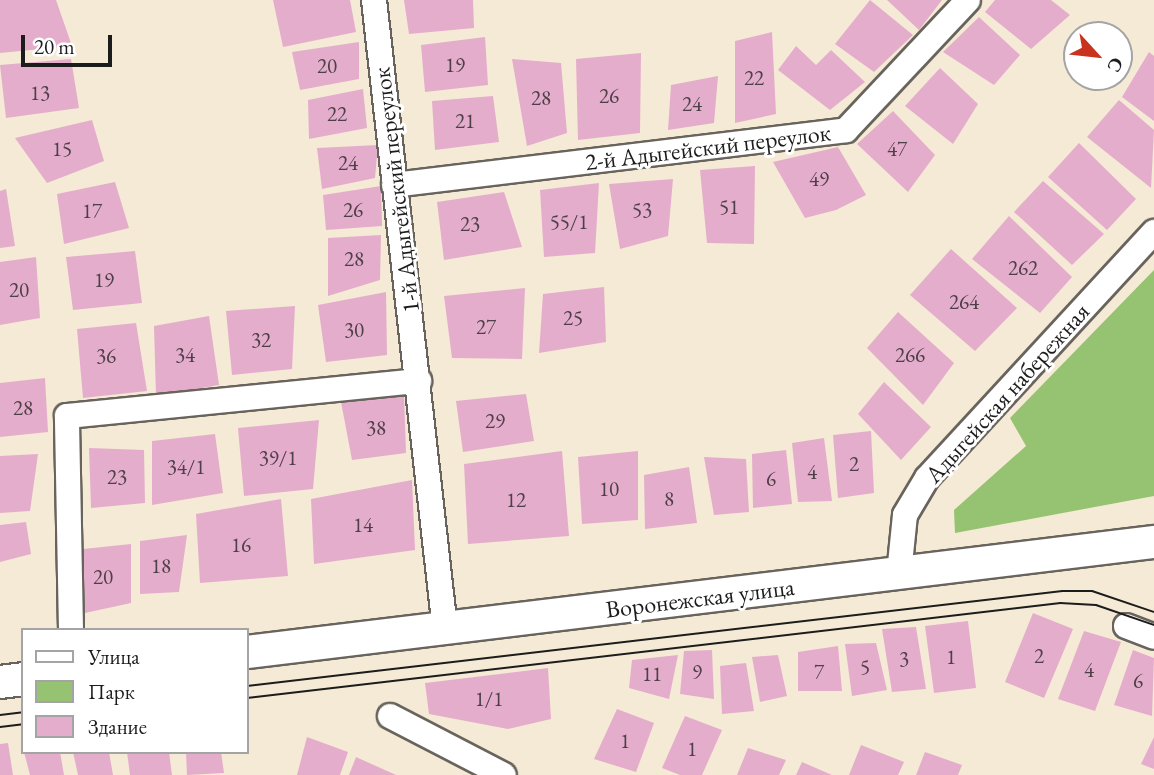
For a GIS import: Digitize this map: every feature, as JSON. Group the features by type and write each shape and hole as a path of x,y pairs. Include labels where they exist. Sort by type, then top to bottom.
{"street":[{"name":"1-й Адыгейский переулок","path":"374,0 445,629"},
{"name":"2-й Адыгейский переулок","path":"394,185 846,130 968,0"},
{"name":"Адыгейская набережная","path":"899,574 905,514 927,478 1154,232"},
{"path":"71,628 67,416 419,381"},
{"name":"Воронежская улица","path":"248,652 1154,542"},
{"path":"1126,626 1154,637"},
{"path":"0,682 21,679"},
{"path":"390,716 504,775"}],"green space":[{"path":"1154,270 1154,496 955,533 954,510 1026,446 1010,418"}],"building":[{"path":"0,0 56,0 72,46 0,53"},
{"path":"273,0 350,0 356,32 283,47"},
{"path":"404,0 473,0 474,28 409,34"},
{"path":"870,0 913,35 874,72 835,44"},
{"path":"887,0 942,0 919,30"},
{"path":"995,0 1051,0 1070,15 1031,49 985,12"},
{"path":"979,17 1020,55 994,85 943,52"},
{"path":"772,32 776,114 735,123 735,41"},
{"path":"485,37 488,85 425,92 421,45"},
{"path":"359,42 359,79 300,90 292,52"},
{"path":"796,46 816,65 831,50 865,82 830,110 778,70"},
{"path":"1149,52 1154,56 1154,121 1122,97 1126,91 1133,91 1133,79"},
{"path":"641,53 640,133 578,140 576,59"},
{"path":"71,59 79,108 6,118 0,65"},
{"path":"512,59 561,63 567,133 527,146"},
{"path":"940,68 978,104 953,144 905,106"},
{"path":"718,76 714,123 668,130 671,85"},
{"path":"363,89 367,128 309,139 308,100"},
{"path":"493,96 499,142 435,150 432,101"},
{"path":"1119,100 1154,130 1151,188 1087,137"},
{"path":"893,111 935,155 908,192 857,144"},
{"path":"92,120 104,161 47,183 15,138"},
{"path":"1079,143 1136,199 1107,230 1048,177"},
{"path":"378,145 375,178 322,189 317,148"},
{"path":"838,147 866,195 836,210 805,218 773,162"},
{"path":"755,166 754,244 707,243 700,170"},
{"path":"673,179 668,236 620,249 609,184"},
{"path":"1043,181 1104,234 1072,265 1014,212"},
{"path":"115,182 129,228 64,244 57,194"},
{"path":"599,183 595,253 544,257 540,190"},
{"path":"381,186 382,226 326,230 323,195"},
{"path":"6,189 15,246 0,248 0,191"},
{"path":"504,192 522,247 444,260 437,202"},
{"path":"1009,216 1072,277 1040,313 972,259"},
{"path":"381,235 380,280 328,296 328,238"},
{"path":"951,249 1017,308 975,351 910,295"},
{"path":"135,251 142,303 73,310 66,257"},
{"path":"36,257 40,318 0,325 0,262"},
{"path":"604,287 606,342 539,353 543,294"},
{"path":"525,288 522,359 452,358 444,296"},
{"path":"386,292 387,355 326,362 318,305"},
{"path":"295,306 292,369 232,375 226,311"},
{"path":"898,312 954,363 923,405 867,348"},
{"path":"209,316 219,385 156,396 154,326"},
{"path":"136,323 147,391 83,398 77,329"},
{"path":"45,378 48,432 0,437 0,383"},
{"path":"884,382 931,427 901,460 858,414"},
{"path":"526,394 534,441 463,452 456,401"},
{"path":"404,395 406,453 352,460 341,402"},
{"path":"319,420 313,489 244,496 238,428"},
{"path":"871,431 874,493 838,498 833,435"},
{"path":"215,434 223,493 152,505 152,441"},
{"path":"824,438 832,501 798,502 792,443"},
{"path":"89,448 144,450 145,503 91,508"},
{"path":"786,450 792,504 753,508 752,454"},
{"path":"562,451 569,536 468,544 464,464"},
{"path":"638,451 638,520 582,524 578,457"},
{"path":"38,454 30,511 0,513 0,456"},
{"path":"704,457 746,459 749,512 714,515"},
{"path":"689,467 697,523 645,529 644,475"},
{"path":"412,480 415,550 314,564 311,499"},
{"path":"281,499 288,576 200,583 196,514"},
{"path":"26,522 31,554 0,562 0,525"},
{"path":"187,535 179,592 140,594 140,541"},
{"path":"131,544 131,603 85,613 83,549"},
{"path":"1033,613 1073,629 1044,698 1005,682"},
{"path":"968,621 976,688 934,693 925,626"},
{"path":"916,627 926,689 892,692 882,629"},
{"path":"1084,631 1121,642 1095,711 1058,699"},
{"path":"876,643 887,690 852,696 845,644"},
{"path":"838,646 842,691 798,691 798,652"},
{"path":"712,650 714,699 680,694 684,651"},
{"path":"1133,650 1154,658 1152,716 1114,705"},
{"path":"678,655 669,699 629,688 632,660"},
{"path":"778,655 787,696 760,702 752,657"},
{"path":"746,663 754,711 722,714 720,666"},
{"path":"548,668 551,719 508,729 429,714 425,683"},
{"path":"617,709 654,723 636,772 594,759"},
{"path":"685,716 722,730 702,775 680,775 662,768"},
{"path":"307,737 348,752 340,775 297,775"},
{"path":"1154,737 1154,769 1141,764"},
{"path":"8,743 13,775 0,775 0,744"},
{"path":"861,745 904,762 898,775 849,775"},
{"path":"748,748 786,760 779,775 737,775"},
{"path":"925,752 962,765 958,775 916,775"},
{"path":"25,754 60,754 64,775 30,775"},
{"path":"73,754 109,754 113,775 78,775"},
{"path":"127,754 169,754 172,775 130,775"},
{"path":"186,754 221,754 224,773 187,775"},
{"path":"356,757 396,775 349,775"},
{"path":"802,762 832,775 796,775"}],"tram line":[{"path":"248,686 1062,591 1092,591 1154,612"},
{"path":"248,698 1060,603 1096,605 1154,625"},
{"path":"0,715 21,712"},
{"path":"0,727 21,724"}]}
